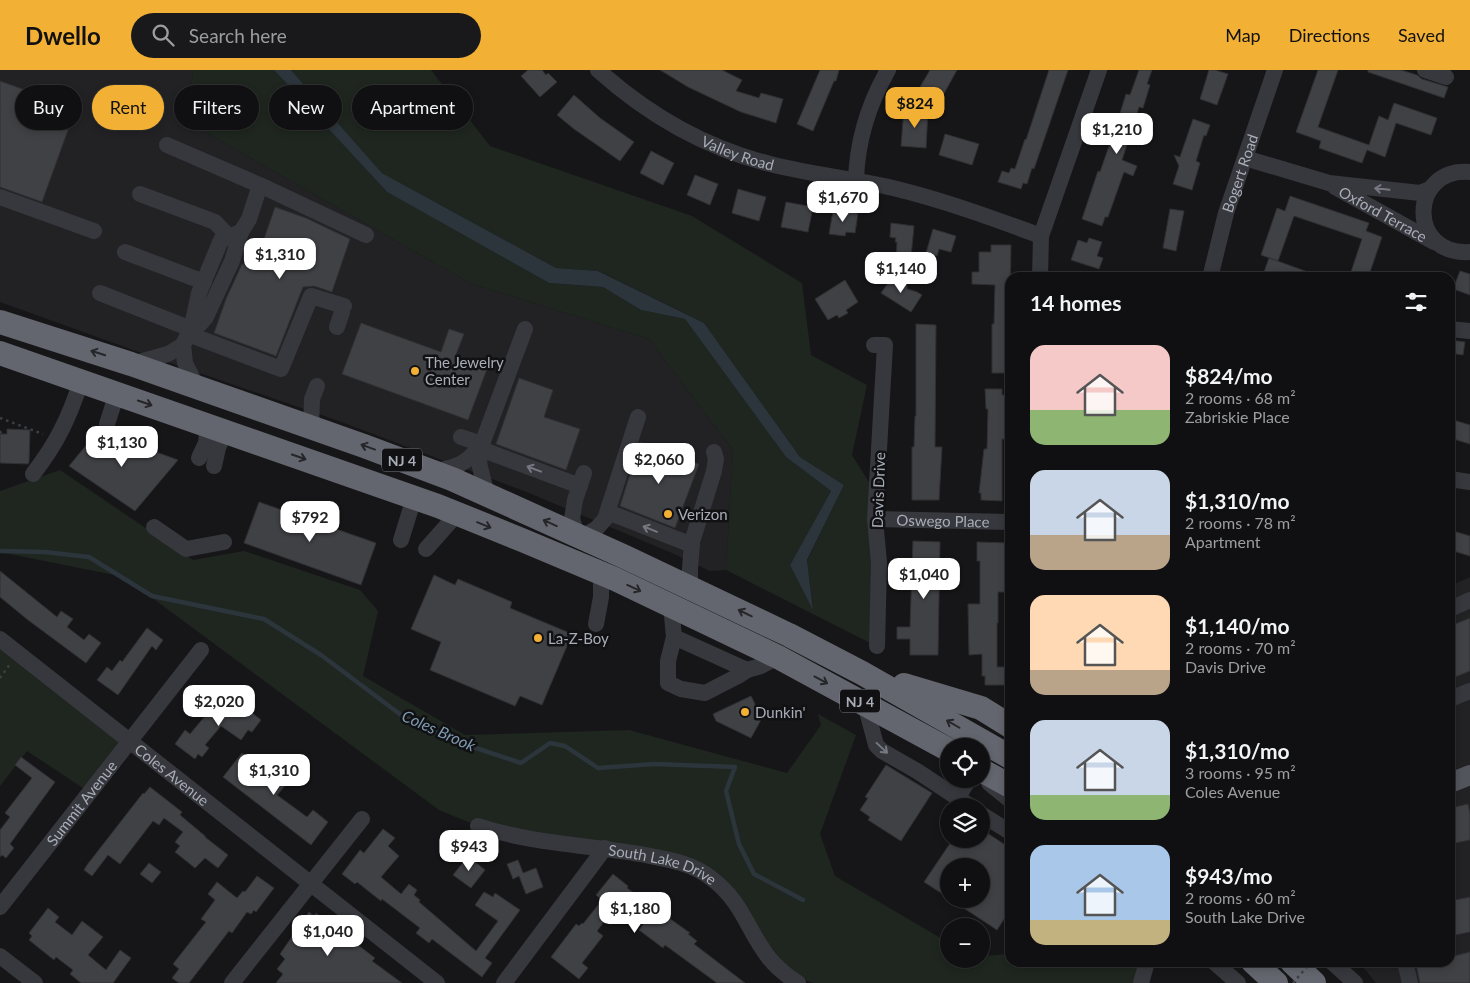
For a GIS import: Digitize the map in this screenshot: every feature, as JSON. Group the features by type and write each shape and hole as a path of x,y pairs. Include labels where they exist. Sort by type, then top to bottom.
{"highway":[{"name":"NJ 4","path":"0,322 131,364 311,427 434,472 486,494 690,587 789,635 862,673 1005,754"},
{"name":"NJ 4","path":"0,352 414,498 601,573 778,657 940,746"},
{"path":"862,673 980,708 1005,712"},
{"path":"980,708 1005,723"},
{"path":"990,775 1005,783"},
{"path":"1258,967 1276,983"},
{"path":"1297,967 1314,983"}],"main road":[{"path":"1455,781 1470,775"}],"street":[{"name":"Valley Road","path":"598,70 643,106 674,125 740,155 768,163 893,188 955,205 1041,236"},
{"path":"856,181 860,139 867,113 888,70"},
{"path":"1040,272 1041,236 1099,70"},
{"name":"Bogert Road","path":"1211,272 1226,213 1275,70"},
{"path":"1425,70 1446,77"},
{"path":"167,145 260,185 366,235"},
{"name":"Oxford Terrace","path":"1245,158 1329,183 1420,192 1430,189"},
{"path":"1430,189 1438,180 1449,174 1461,171 1470,172"},
{"name":"Oxford Terrace","path":"1329,183 1448,250 1460,253 1470,252"},
{"path":"197,387 185,363 189,333 199,293 221,240 235,235 249,220 260,185"},
{"name":"Oxford Terrace","path":"1430,189 1424,200 1422,212 1424,224 1429,235 1438,244"},
{"path":"140,194 215,222 235,235"},
{"path":"0,197 94,231"},
{"path":"131,364 168,354 206,317 232,261 235,235"},
{"path":"124,252 204,282"},
{"path":"100,293 189,333 281,369 311,296 341,315"},
{"path":"486,494 479,463 482,444 525,329"},
{"path":"1455,330 1470,331"},
{"name":"Davis Drive","path":"874,345 885,345 875,519 879,562 877,646"},
{"path":"33,474 51,451 70,415 81,381"},
{"path":"311,427 312,399 317,386"},
{"path":"107,424 117,393"},
{"path":"461,437 482,444 486,451 582,480 575,500 572,519 579,536 597,528 605,519 638,417"},
{"path":"206,462 206,442 217,428"},
{"path":"434,472 458,466 471,458 482,444"},
{"path":"690,587 692,545 714,470 716,459 714,452"},
{"path":"1455,480 1470,482"},
{"path":"401,540 414,498"},
{"path":"608,512 692,545"},
{"path":"426,548 457,514"},
{"name":"Oswego Place","path":"875,519 1005,522"},
{"path":"154,527 186,549 224,542"},
{"path":"596,624 601,597 601,573"},
{"path":"1455,607 1470,600"},
{"path":"671,605 674,637 668,661 668,683 681,689 705,693 747,670 761,666 778,657"},
{"path":"674,637 747,670"},
{"name":"Coles Avenue","path":"0,639 438,983"},
{"name":"Summit Avenue","path":"0,907 201,650"},
{"path":"1455,697 1470,692"},
{"path":"866,704 876,745 882,751 958,798"},
{"path":"990,784 1005,796"},
{"path":"232,983 362,819"},
{"path":"990,820 1005,829"},
{"name":"South Lake Drive","path":"478,826 528,839 605,848 674,861 693,868 710,877 726,891 739,907 779,978 798,983"},
{"path":"504,983 605,848"},
{"path":"0,956 35,983"},
{"path":"1141,983 1146,967"},
{"path":"1220,967 1238,983"},
{"path":"1337,967 1355,983"},
{"path":"1406,967 1410,983"}],"path":[{"path":"0,418 46,435"},
{"path":"1294,983 1306,967"}],"shaded area":[{"path":"0,70 194,70 191,85 174,85 174,130 202,130 470,283 649,339 733,450 726,570 710,571 529,493 336,420 0,302"},
{"path":"194,70 274,70 288,85 269,85 269,130 330,130 387,192 549,283 603,287 641,310 685,319 786,457 831,491 790,565 813,608 807,561 844,485 800,457 704,323 599,271 556,268 382,173 342,128 342,85 304,85 291,70 431,70 443,85 352,85 352,130 473,130 473,124 490,146 692,216 802,283 811,355 867,385 852,455 882,503 880,648 726,570 733,450 649,339 470,283 202,130 259,130 259,85 191,85"},
{"path":"274,70 291,70 304,85 288,85"},
{"path":"342,128 382,173 556,268 598,271 704,323 800,457 844,485 807,560 813,610 790,565 831,491 786,457 685,319 641,310 603,287 549,283 387,192 330,130 342,130"},
{"path":"60,470 193,560 244,551 360,590 378,611 363,676 465,735 629,730 787,773 821,725 818,714 856,735 820,834 835,876 940,938 940,968 990,968 990,955 1005,954 1005,967 1153,967 1147,983 814,983 783,973 710,877 478,826 439,810 124,577 0,552 0,491"},
{"path":"1470,577 1470,983 1376,983 1363,967 1455,967 1455,584"},
{"path":"0,639 130,742 89,792 27,751 0,786"}],"building":[{"path":"528,70 542,70 557,82 540,97 521,76"},
{"path":"660,70 722,70 742,80 736,91 759,98 761,93 783,99 776,123 741,112 688,87"},
{"path":"820,70 839,70 836,81 834,81 813,131 797,124"},
{"path":"930,70 957,70 941,99 920,87"},
{"path":"1049,70 1068,70 1034,169 1032,168 1027,184 1023,183 1021,189 998,182 1002,171 1009,173 1011,168 1015,169"},
{"path":"1139,70 1152,70 1147,84 1150,85 1143,108 1139,107 1122,160 1137,166 1133,176 1124,172 1108,217 1105,217 1102,226 1082,219 1126,94 1130,95"},
{"path":"1209,70 1228,74 1217,105 1200,99"},
{"path":"1318,70 1338,70 1318,127 1369,145 1379,116 1388,120 1394,103 1437,118 1431,135 1396,123 1385,157 1367,150 1362,163 1319,148 1321,141 1296,132"},
{"path":"1368,70 1401,70 1448,87 1444,98 1368,72"},
{"path":"0,81 15,86 15,130 68,130 42,202 0,187"},
{"path":"574,95 600,118 634,142 620,161 557,115"},
{"path":"904,109 928,111 926,148 901,146"},
{"path":"1193,119 1210,125 1206,136 1204,135 1196,161 1200,163 1192,190 1173,184 1179,166 1174,155 1180,157"},
{"path":"945,134 979,144 972,165 939,155"},
{"path":"651,151 674,163 663,185 640,173"},
{"path":"695,175 718,184 710,205 687,195"},
{"path":"738,189 766,197 759,221 732,213"},
{"path":"1290,196 1369,223 1366,231 1382,237 1370,272 1351,272 1362,239 1294,216 1278,261 1261,255 1277,208 1285,211"},
{"path":"786,202 813,207 808,232 781,227"},
{"path":"275,207 306,218 350,239 332,292 314,286 303,287 276,356 214,333 226,299 242,264 254,268"},
{"path":"1170,209 1184,211 1176,251 1163,248"},
{"path":"833,211 846,214 846,211 858,213 855,233 846,232 845,236 829,234"},
{"path":"891,223 914,226 910,267 896,266 897,242 895,242 896,238 890,237"},
{"path":"933,229 956,236 951,252 939,249 937,256 926,253"},
{"path":"1089,238 1102,242 1097,256 1103,258 1099,269 1071,260 1078,240 1087,243"},
{"path":"991,245 1011,245 1011,272 1005,272 1005,373 992,373 992,324 994,324 995,285 972,284 972,272 979,272 979,252 991,252"},
{"path":"1269,258 1308,272 1264,272"},
{"path":"1460,271 1470,274 1470,295 1455,290 1455,284"},
{"path":"893,276 907,285 907,289 922,295 911,312 881,293"},
{"path":"845,280 858,302 846,310 848,313 839,318 837,315 828,320 815,299"},
{"name":"The Jewelry Center","path":"361,323 441,352 449,329 464,334 455,357 487,369 468,420 342,374"},
{"path":"916,324 936,325 935,447 942,447 939,500 912,500 912,447 914,447 916,416"},
{"path":"1455,341 1465,342 1463,355 1455,354"},
{"path":"519,378 553,390 544,417 580,429 566,470 496,444"},
{"path":"985,389 1002,389 1002,395 1005,395 1005,439 1002,439 1002,501 981,500 981,493 979,493 984,449 987,449 988,409 986,409"},
{"path":"1455,420 1470,425 1470,444 1455,440"},
{"path":"7,429 30,430 28,464 0,463 0,434 7,434"},
{"path":"98,431 178,460 135,511 69,466"},
{"path":"640,442 699,464 675,528 620,506"},
{"path":"259,502 376,543 361,585 244,543"},
{"path":"1455,532 1470,536 1470,556 1455,552"},
{"path":"913,541 940,542 938,655 910,655 910,639 897,639 897,627 910,627"},
{"path":"977,542 1005,543 1005,592 998,592 997,667 1005,667 1005,685 985,685 985,676 982,676 982,654 969,655 968,604 980,604 980,561 977,561"},
{"path":"0,571 57,617 61,611 73,619 67,627 84,640 89,634 101,643 86,663 0,597"},
{"path":"434,575 455,585 458,579 512,602 510,608 572,634 542,705 520,696 515,706 430,670 441,642 411,629"},
{"path":"1470,618 1470,671 1455,677 1455,624"},
{"path":"147,628 163,640 156,650 152,646 118,695 97,680 107,667 112,671 120,660 122,662"},
{"path":"230,695 261,720 252,732 248,730 241,740 221,726 205,745 209,748 202,757 198,754 195,759 175,744 185,730 190,734 211,709 216,713"},
{"path":"751,696 762,718 751,738 716,721 713,714"},
{"path":"242,753 265,771 268,768 276,774 286,763 297,772 277,795 307,817 313,810 328,822 311,845 223,777"},
{"path":"21,757 55,782 10,844 14,848 6,858 2,855 0,857 0,830 10,817 5,813 32,778 15,765"},
{"path":"886,765 932,793 901,841 868,820 870,817 860,810 868,798 865,797"},
{"path":"150,787 182,812 180,815 228,855 218,868 205,858 195,868 175,852 180,846 175,842 183,832 164,818 159,825 153,821 120,864 108,855 92,876 84,870 87,865 143,793"},
{"path":"1468,804 1470,840 1455,843 1455,807"},
{"path":"383,829 395,838 388,846 399,856 381,877 401,894 409,884 417,890 414,895 420,900 419,902 476,951 498,921 475,905 484,892 493,897 495,893 520,910 485,958 492,963 482,977 432,939 429,943 416,933 420,928 382,899 381,901 357,882 355,884 342,874 360,850 364,853"},
{"path":"990,835 1005,845 1005,918 997,930 990,925 990,918 979,918 964,908 990,908 990,858 940,858 947,848 990,848"},
{"path":"468,856 485,870 471,888 453,875"},
{"path":"940,858 940,892 924,882"},
{"path":"518,860 523,873 536,868 543,887 526,894 519,876 513,879 507,864"},
{"path":"149,863 161,872 152,883 140,874"},
{"path":"613,874 628,886 627,888 690,933 688,934 697,941 694,944 745,983 717,983 665,945 663,948 639,930 645,922 626,907 624,910 617,905 597,931 603,936 582,963 588,968 579,979 551,957 576,924 579,926 583,924 602,900 596,895"},
{"path":"257,876 274,888 256,912 254,910 251,914 247,912 232,933 229,931 189,983 179,983 172,978 179,969 173,964 206,922 201,919 215,900 208,894 217,882 237,898 243,891 245,892"},
{"path":"1470,897 1470,932 1455,935 1455,900"},
{"path":"48,908 59,917 55,922 72,935 82,921 103,937 88,955 106,970 120,950 131,958 113,983 81,983 70,974 73,970 56,957 54,960 29,940 32,936 29,933"},
{"path":"309,912 314,916 316,913 375,958 372,961 402,983 276,983 283,974 277,969 285,959 280,954"},
{"path":"1470,952 1470,983 1420,983 1417,967 1455,967 1455,956"}],"waterway":[{"name":"Coles Brook","path":"0,551 45,552 89,557 152,596 264,619 321,655 401,715 452,740 521,763 550,743 565,746 598,768 654,764 735,767 726,791 739,844 754,874 803,900"}],"place":[{"name":"The Jewelry Center","path":"415,371"},
{"name":"Verizon","path":"668,514"},
{"name":"La-Z-Boy","path":"538,638"},
{"name":"Dunkin'","path":"745,712"}]}
